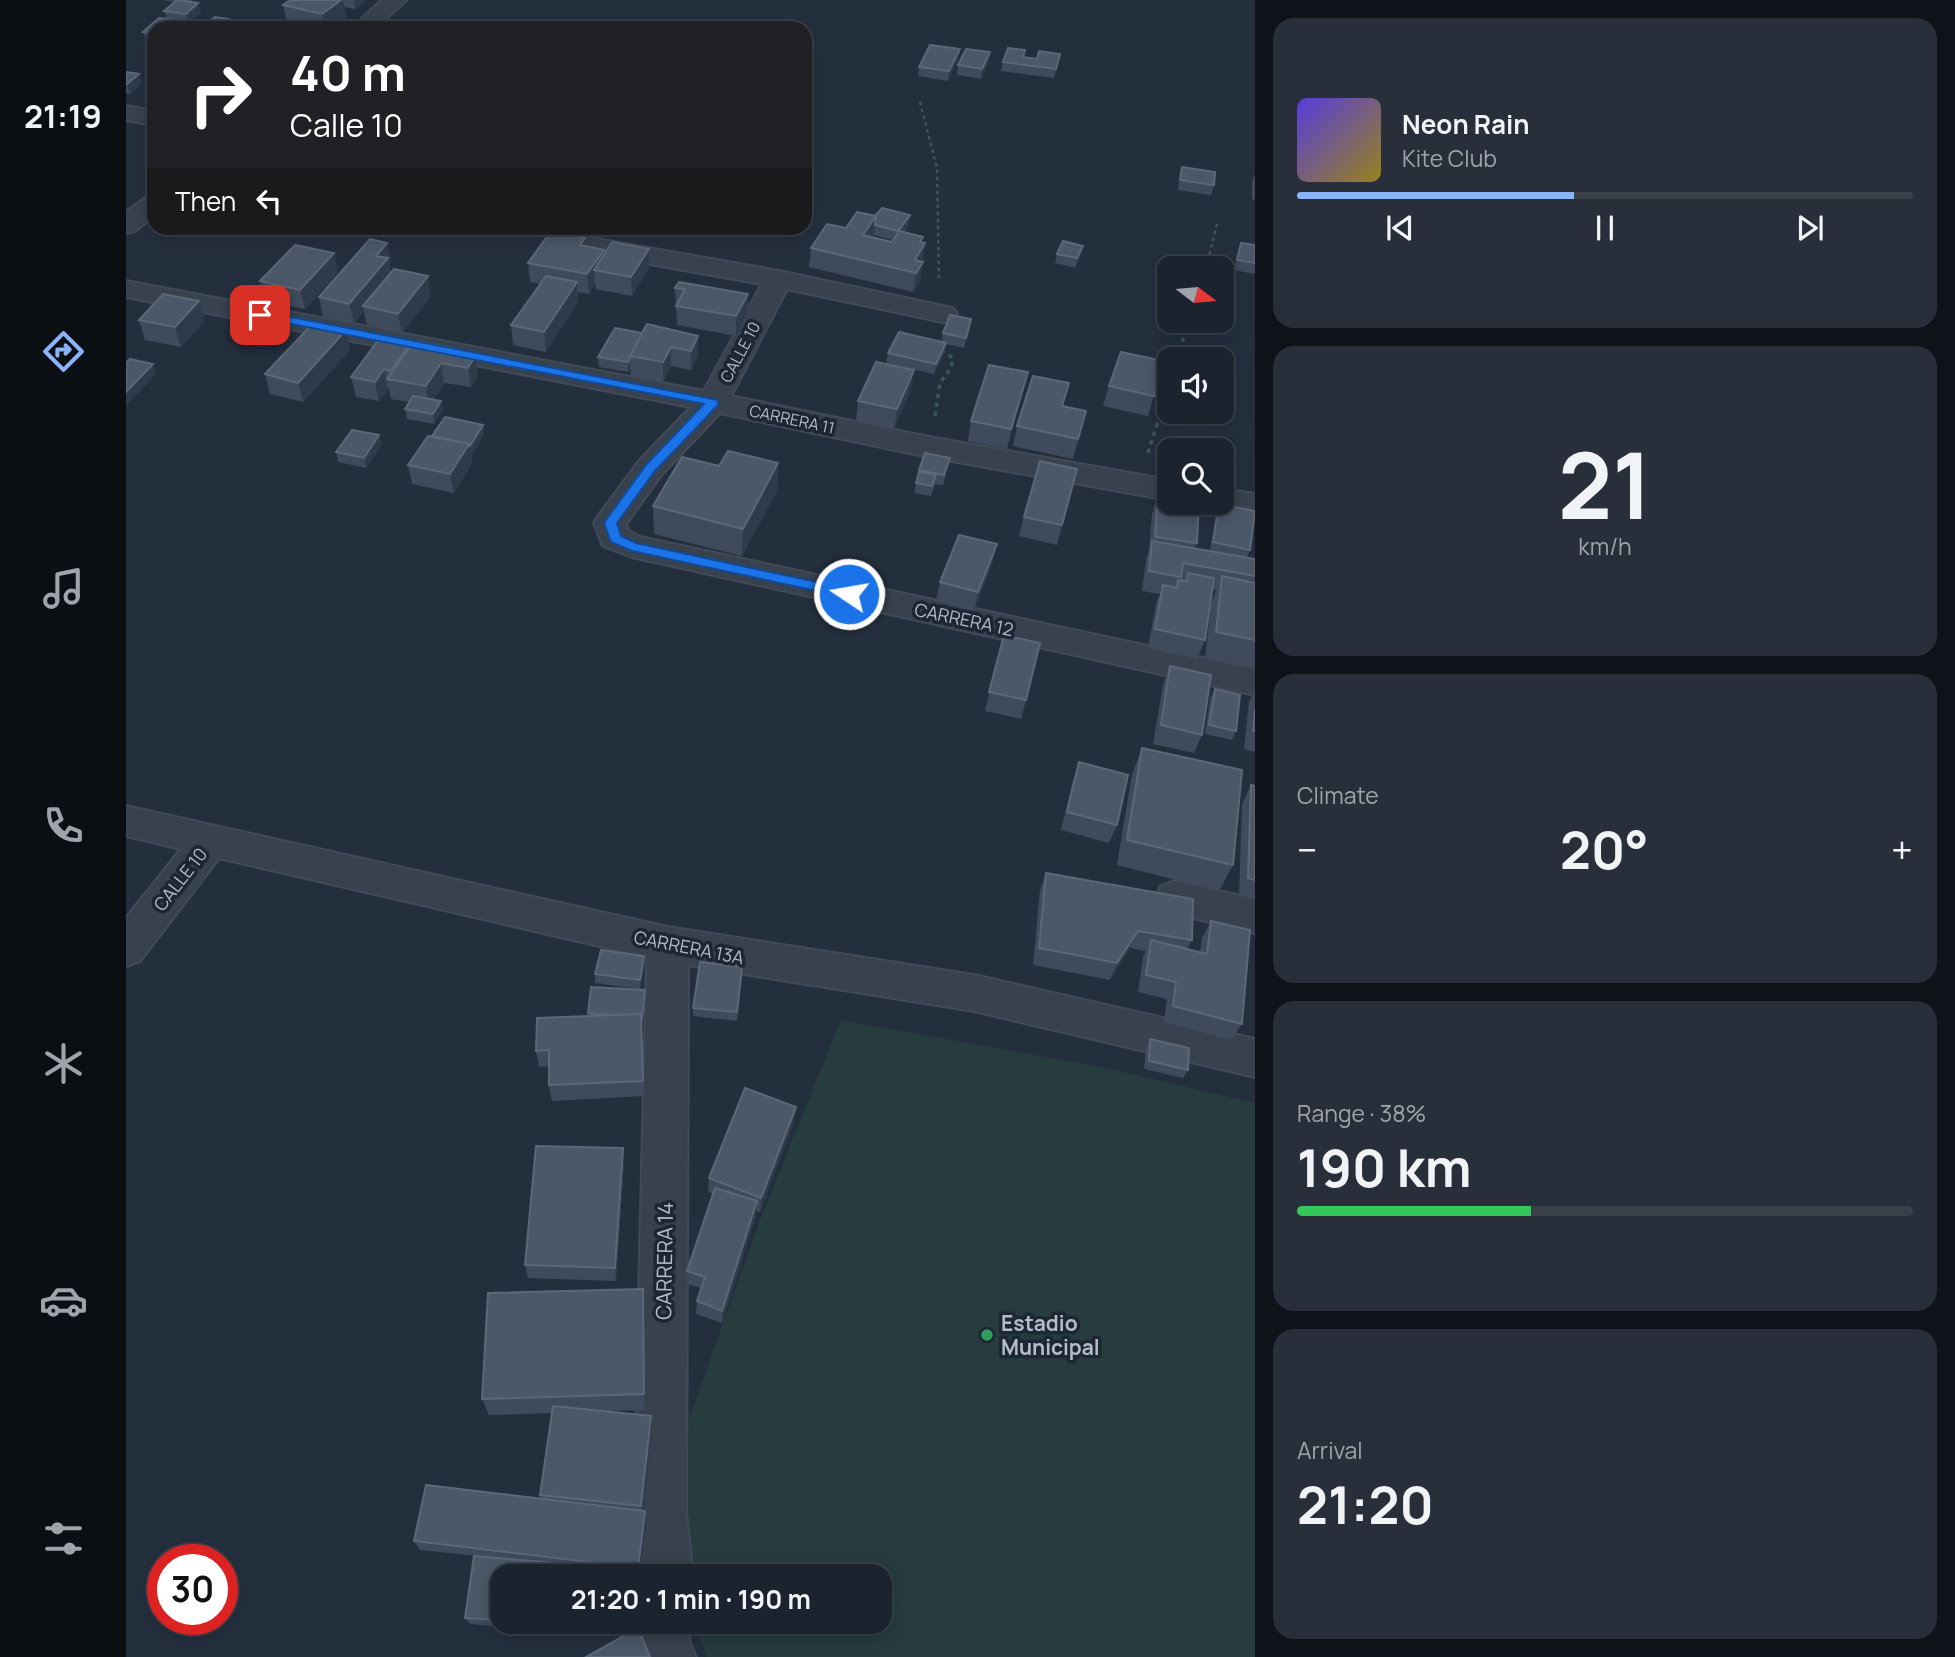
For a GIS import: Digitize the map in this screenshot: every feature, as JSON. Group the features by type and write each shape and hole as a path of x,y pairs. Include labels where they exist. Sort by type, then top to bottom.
{"street":[{"path":"371,21 396,0"},
{"path":"126,113 147,117"},
{"path":"126,225 147,208"},
{"path":"569,242 779,279 943,314"},
{"name":"CALLE 10","path":"632,547 615,538 610,523 650,468 713,402 779,279"},
{"name":"CARRERA 11","path":"126,289 713,402 924,446 1157,488"},
{"path":"1234,501 1255,505"},
{"name":"CARRERA 12","path":"632,547 1255,682"},
{"name":"CARRERA 13A","path":"126,821 209,842 668,944 974,993 1255,1058"},
{"name":"CALLE 10","path":"126,948 209,842"},
{"path":"1175,898 1255,916"},
{"name":"CARRERA 14","path":"665,1564 660,1513 668,944"},
{"path":"663,1634 662,1641 668,1657"}],"path":[{"path":"920,102 929,129 938,176 936,264 943,314 934,345 953,358 951,368 940,383 932,429 924,446"},
{"path":"1209,256 1218,220"},
{"path":"1139,484 1157,424"}],"green space":[{"name":"Estadio Municipal","path":"841,1020 1101,1067 1255,1103 1255,1657 707,1657 698,1634 892,1634 892,1564 680,1564 675,1457 763,1212"}],"building":[{"path":"177,0 198,3 186,14 164,11"},
{"path":"290,0 341,0 322,14 283,5"},
{"path":"215,17 228,19 226,21 210,21"},
{"path":"159,18 185,21 156,21"},
{"path":"930,45 960,49 949,71 919,67"},
{"path":"1008,48 1025,50 1023,57 1037,59 1039,51 1060,54 1056,69 1003,62"},
{"path":"966,49 990,52 982,69 958,65"},
{"path":"126,72 139,74 126,84"},
{"path":"1182,167 1215,172 1214,185 1180,180"},
{"path":"882,208 910,215 898,231 875,225 875,216"},
{"path":"857,212 876,216 863,235 892,242 899,231 923,237 920,242 925,243 915,260 923,262 916,273 811,248 827,224 846,228"},
{"path":"548,235 585,238 580,245 604,250 587,274 528,263"},
{"path":"370,239 387,243 376,256 388,258 349,304 319,297"},
{"path":"1063,241 1083,246 1077,258 1057,254"},
{"path":"612,242 649,249 631,277 594,270"},
{"path":"1241,243 1255,245 1255,263 1237,260"},
{"path":"295,245 334,253 300,290 260,281"},
{"path":"394,269 428,276 398,314 363,306"},
{"path":"546,276 577,282 544,332 511,325"},
{"path":"679,282 748,294 736,316 676,306 685,289 675,288"},
{"path":"163,294 199,301 175,327 139,320"},
{"path":"950,315 971,319 966,338 943,333"},
{"path":"314,322 346,330 298,383 265,374"},
{"path":"647,324 698,336 691,351 671,347 663,362 630,356"},
{"path":"615,328 642,333 628,362 598,357"},
{"path":"899,332 946,343 936,364 888,353"},
{"path":"382,335 412,341 391,371 384,369 375,382 351,377"},
{"path":"414,341 451,348 448,352 475,356 468,368 441,363 426,386 387,379"},
{"path":"1121,352 1157,360 1157,386 1154,396 1109,386"},
{"path":"130,359 153,364 126,392 126,363"},
{"path":"876,362 914,370 897,409 858,401"},
{"path":"989,365 1028,372 1011,429 971,421"},
{"path":"1033,376 1069,383 1062,406 1086,411 1078,439 1017,426"},
{"path":"413,396 441,401 433,414 405,409"},
{"path":"445,417 483,425 470,446 432,436"},
{"path":"352,430 379,435 364,458 336,452"},
{"path":"428,436 469,444 450,474 408,465"},
{"path":"728,451 778,463 743,529 653,506 682,457 719,466"},
{"path":"925,453 950,458 944,475 919,470"},
{"path":"1040,461 1077,469 1062,525 1024,517"},
{"path":"919,472 936,475 932,486 916,483"},
{"path":"1234,507 1255,511 1250,550 1213,542 1217,515 1234,515"},
{"path":"1157,509 1157,515 1198,515 1197,543 1155,537"},
{"path":"959,535 997,544 978,592 940,582"},
{"path":"1152,541 1255,559 1255,576 1183,563 1181,577 1149,571"},
{"path":"1188,573 1214,578 1205,640 1155,629 1163,585 1177,588 1178,580 1187,581"},
{"path":"1222,576 1255,583 1255,640 1216,632"},
{"path":"1004,635 1040,643 1026,700 989,692"},
{"path":"1170,666 1211,675 1202,735 1161,725"},
{"path":"1215,689 1240,695 1236,731 1209,725"},
{"path":"1142,748 1242,770 1233,865 1127,840"},
{"path":"1079,762 1128,775 1117,825 1067,812"},
{"path":"1251,785 1255,786 1255,880 1248,878"},
{"path":"1046,873 1193,899 1192,940 1138,931 1117,963 1039,948"},
{"path":"1211,921 1250,930 1242,1024 1173,1006 1176,982 1146,975 1151,940 1207,954"},
{"path":"601,950 644,956 640,980 595,974"},
{"path":"700,962 742,967 737,1012 693,1008"},
{"path":"591,987 645,990 642,1018 641,1014 588,1013"},
{"path":"641,1014 643,1081 549,1085 549,1050 536,1051 537,1018"},
{"path":"1150,1039 1189,1048 1188,1070 1149,1061"},
{"path":"745,1088 796,1107 761,1198 709,1178"},
{"path":"536,1146 623,1148 615,1268 525,1265"},
{"path":"715,1188 757,1201 722,1311 697,1301 705,1277 687,1271"},
{"path":"643,1289 644,1394 482,1399 488,1293"},
{"path":"553,1406 651,1416 641,1506 540,1495"},
{"path":"426,1485 645,1511 638,1564 605,1564 414,1541"},
{"path":"474,1556 568,1564 490,1564 490,1619 465,1618"},
{"path":"627,1634 640,1634 650,1657 586,1657"}],"place":[{"name":"Estadio Municipal","path":"987,1335"}],"route":[{"path":"260,315 713,402 650,468 610,523 615,538 632,547 849,594"}]}
